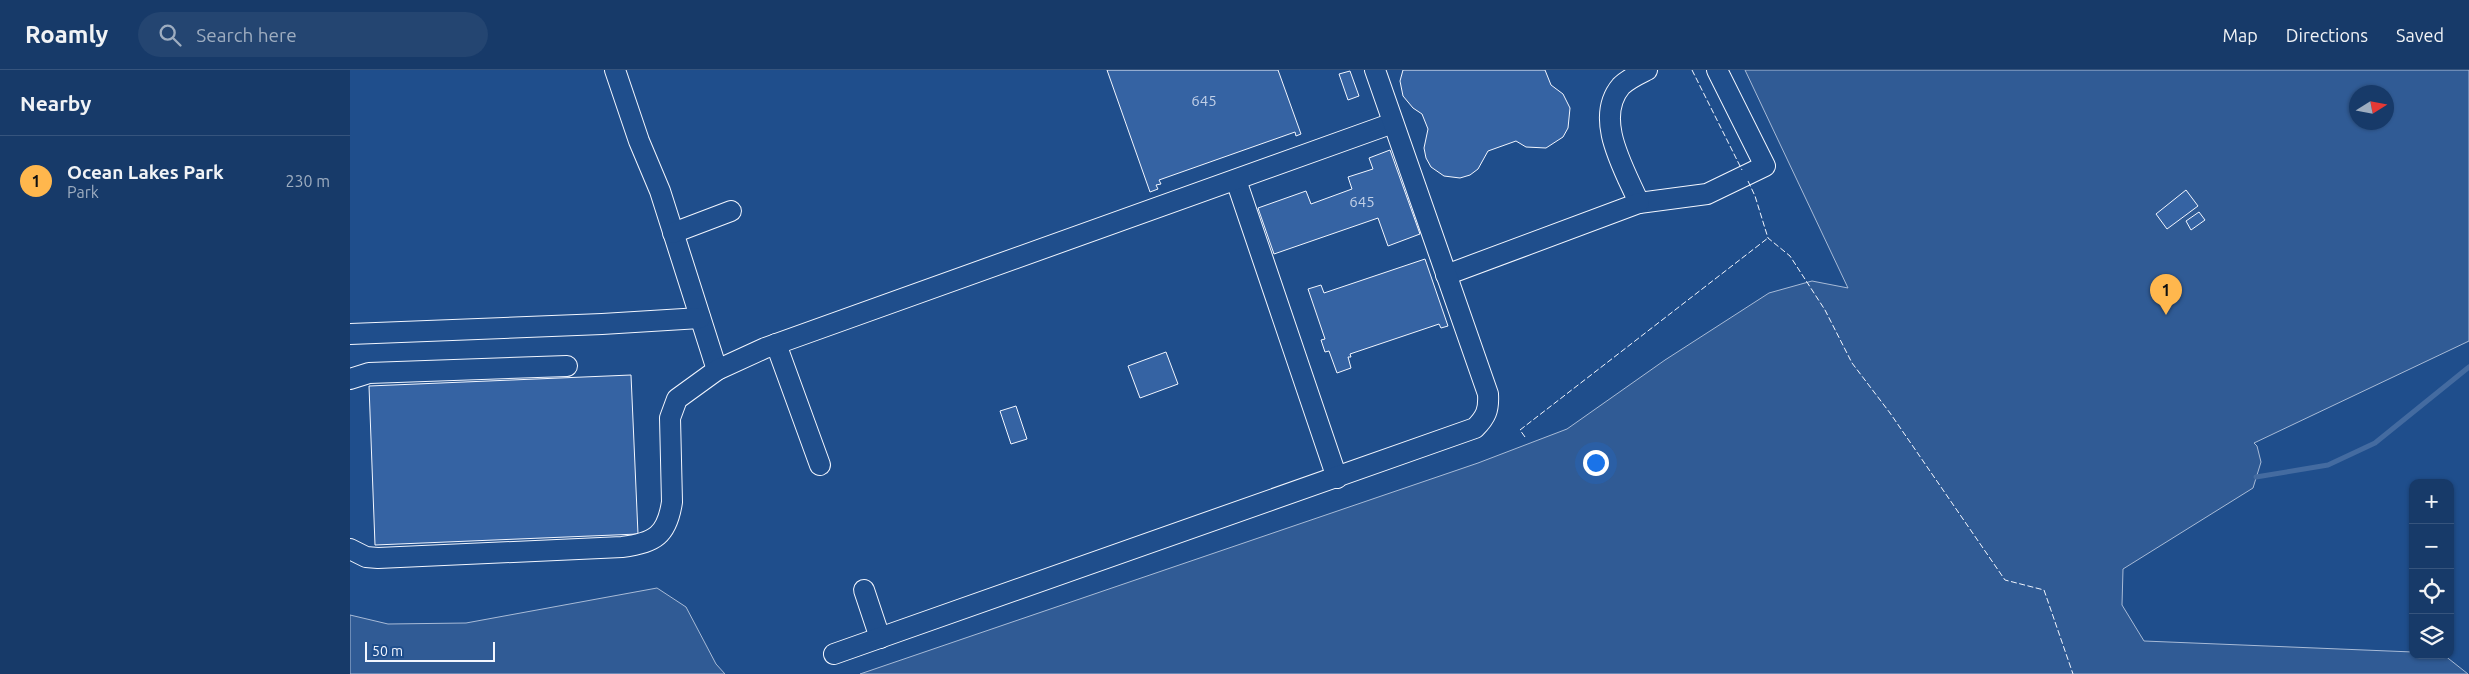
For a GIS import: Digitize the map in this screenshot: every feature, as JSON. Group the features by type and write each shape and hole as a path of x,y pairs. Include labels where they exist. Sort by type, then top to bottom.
{"street":[{"path":"615,70 639,141 653,171 717,370"},
{"path":"834,654 1475,428 1485,418 1489,407 1488,394 1375,70"},
{"path":"1639,202 1621,160 1609,121 1615,95 1622,85 1648,70"},
{"path":"1446,275 1639,202 1707,194 1764,166 1717,70"},
{"path":"350,549 366,557 378,558 622,548 655,538 668,525 672,502 670,418 672,408 677,399 717,370 776,344 1393,123"},
{"path":"1236,180 1337,478"},
{"path":"673,233 731,211"},
{"path":"350,334 602,324 700,318"},
{"path":"776,344 820,465"},
{"path":"351,376 369,373 567,366"},
{"path":"864,590 880,638"}],"shaded area":[{"path":"1745,70 2469,70 2469,341 2254,443 2257,446 2261,462 2253,488 2123,569 2122,605 2144,641 2409,652 2409,659 2449,659 2468,674 860,674 1478,463 1567,429 1665,360 1769,293 1812,281 1848,288"},
{"path":"657,588 686,607 716,664 725,674 350,674 350,615 388,624 466,623"}],"building":[{"path":"1107,70 1278,70 1301,134 1296,136 1295,132 1159,180 1161,184 1156,185 1158,189 1150,192"},
{"path":"1403,70 1545,70 1551,85 1563,94 1570,108 1568,128 1563,137 1546,148 1526,147 1516,141 1488,151 1478,169 1470,175 1460,178 1444,176 1431,167 1426,158 1424,148 1428,129 1422,114 1413,108 1403,96 1400,81"},
{"path":"1350,71 1359,96 1348,100 1339,74"},
{"path":"1390,150 1420,234 1388,246 1378,218 1274,254 1258,208 1306,191 1311,204 1352,189 1348,177 1373,169 1369,158"},
{"path":"2186,190 2198,206 2167,229 2156,214"},
{"path":"2199,212 2205,220 2191,230 2186,221"},
{"path":"1425,259 1448,326 1441,328 1439,324 1350,354 1351,357 1348,357 1351,368 1337,373 1329,351 1325,352 1321,340 1325,339 1308,289 1321,285 1324,293"},
{"path":"1166,352 1178,384 1140,398 1128,366"},
{"path":"631,375 638,534 375,545 369,386"},
{"path":"1016,406 1027,439 1011,444 1000,411"}],"waterway":[{"path":"2256,477 2328,465 2375,443 2469,367"}],"fence":[{"path":"1692,70 1742,170"},
{"path":"1748,181 1755,196 1768,238 1790,256 1825,310 1852,363 1890,413 2005,580 2044,590 2073,674"},
{"path":"1525,437 1520,430 1768,238"}],"place":[{"name":"Ocean Lakes Park","path":"2166,315"}]}
